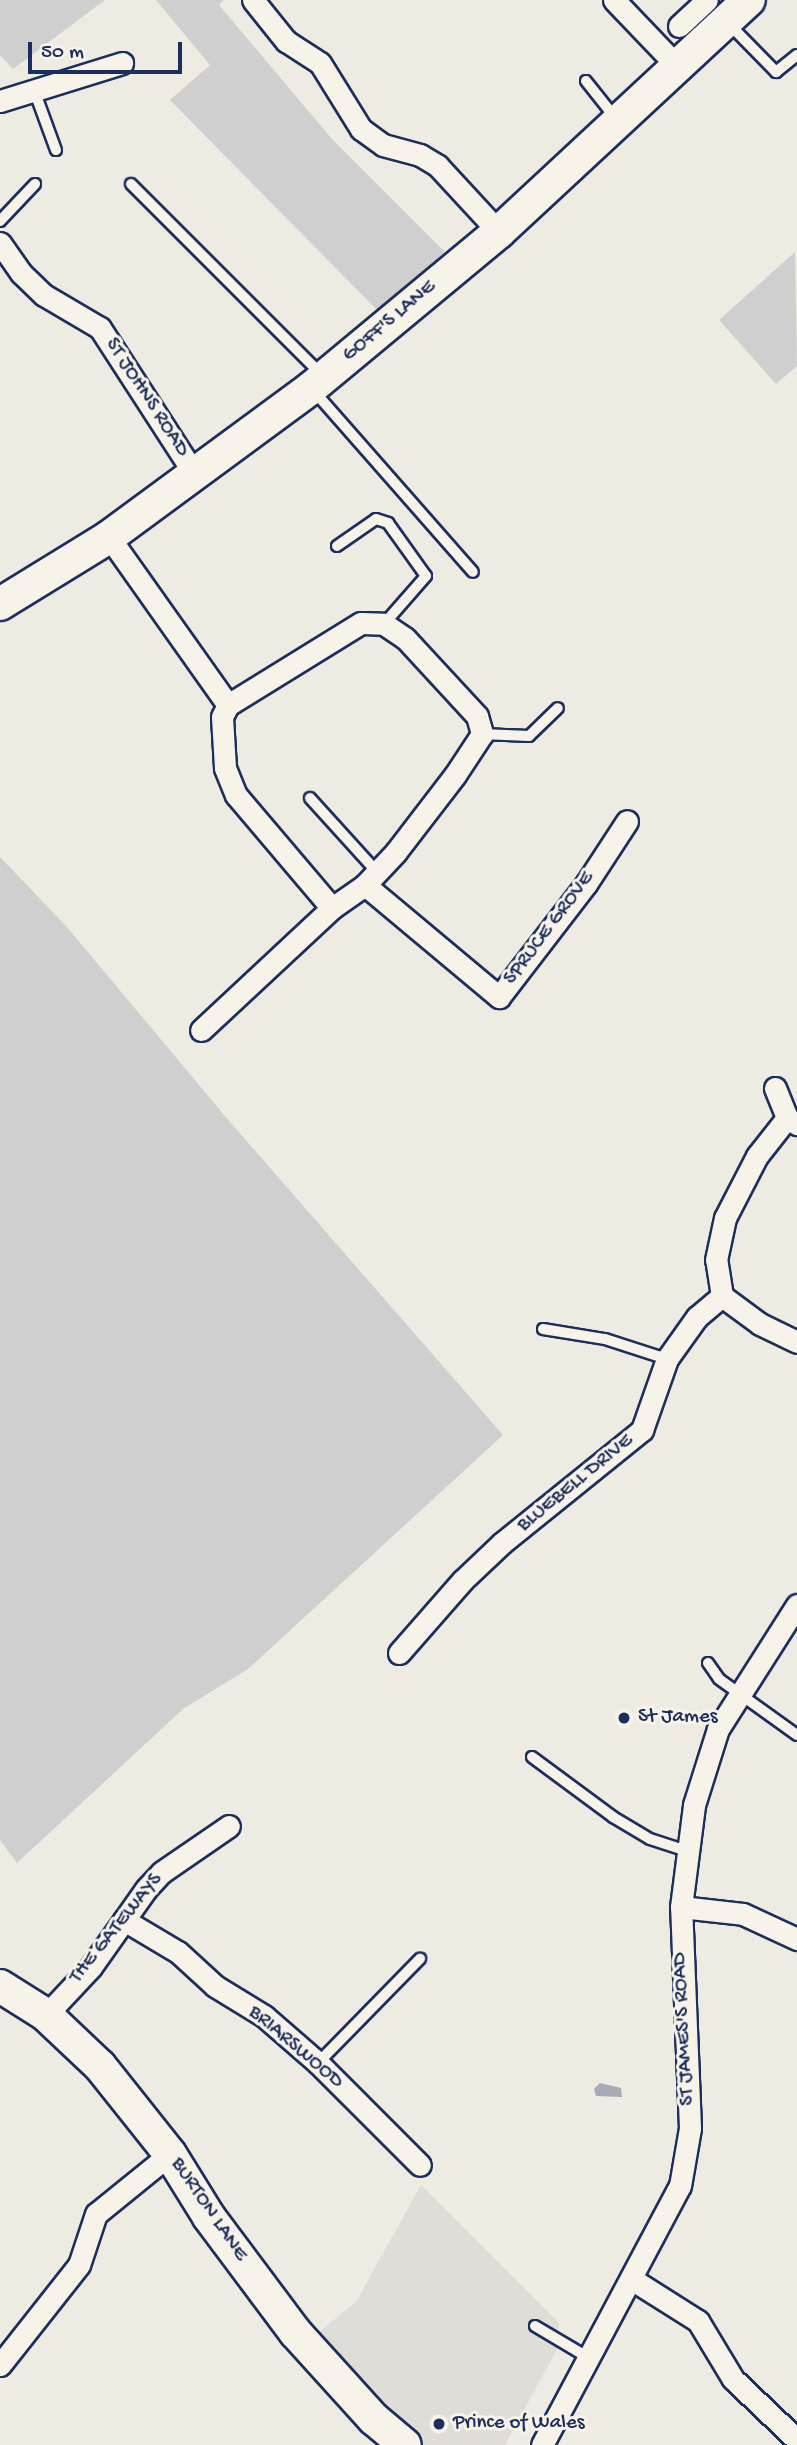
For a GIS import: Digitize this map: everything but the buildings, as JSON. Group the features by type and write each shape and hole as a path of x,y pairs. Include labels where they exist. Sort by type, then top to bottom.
{"main road":[{"name":"GOFF'S LANE","path":"0,604 109,537 318,382 499,232 677,66 727,7"},
{"name":"BURTON LANE","path":"3,1993 46,2015 100,2066 170,2154 209,2217 295,2332 374,2418 405,2445"}],"street":[{"path":"253,0 286,41 320,63 361,129 383,145 420,155 438,166 499,232"},
{"path":"614,0 677,66"},
{"path":"679,26 727,7"},
{"path":"0,100 122,63"},
{"name":"ST JOHNS ROAD","path":"0,243 21,273 44,295 100,328 195,475"},
{"path":"109,537 228,705"},
{"path":"201,1030 332,908 371,878 455,775 482,734 477,716 405,638 384,624 361,623 228,705 222,717 225,768 236,795 332,908"},
{"name":"SPRUCE GROVE","path":"371,878 499,996 586,884 627,821"},
{"path":"775,1088 792,1121 757,1156 725,1218 716,1260 722,1296 760,1324 797,1342"},
{"name":"BLUEBELL DRIVE","path":"399,1653 463,1580 502,1543 632,1443 650,1415 667,1359 690,1326 722,1296"},
{"name":"ST JAMES'S ROAD","path":"542,2445 663,2225 688,2161 681,1907 686,1851 704,1767 718,1729 741,1697 797,1605"},
{"name":"THE GATEWAYS","path":"46,2015 91,1967 162,1872 229,1826"},
{"path":"681,1907 743,1914 797,1939"},
{"name":"BRIARSWOOD","path":"124,1920 178,1952 215,1986 264,2016 318,2063 420,2165"},
{"path":"0,2365 79,2265 96,2214 170,2154"},
{"path":"633,2280 698,2321 733,2379 797,2440"}],"lane":[{"path":"727,7 776,72 797,55"},
{"path":"586,81 618,121"},
{"path":"34,90 56,150"},
{"path":"0,221 35,184"},
{"path":"131,184 318,382 473,572"},
{"path":"337,546 376,519 388,523 426,576 425,582 384,624"},
{"path":"482,734 529,736 558,708"},
{"path":"310,798 371,878"},
{"path":"543,1328 605,1339 667,1359"},
{"path":"708,1662 719,1679 797,1735"},
{"path":"532,1757 614,1817 650,1839 686,1851"},
{"path":"318,2063 420,1959"},
{"path":"535,2326 589,2358"}],"shaded area":[{"path":"0,0 105,0 13,69 0,55"},
{"path":"156,0 224,0 219,5 331,138 445,252 377,310 170,100 210,65"},
{"path":"795,252 797,366 776,384 719,320"},
{"path":"0,857 66,926 230,1122 503,1435 248,1669 183,1709 17,1863 0,1840"},
{"path":"600,2083 621,2088 622,2097 596,2096 594,2089"},
{"path":"421,2185 559,2323 557,2349 505,2445 425,2445 367,2396 314,2336 356,2302"}],"place":[{"name":"St James","path":"624,1718"},
{"name":"Prince of Wales","path":"439,2424"}]}
